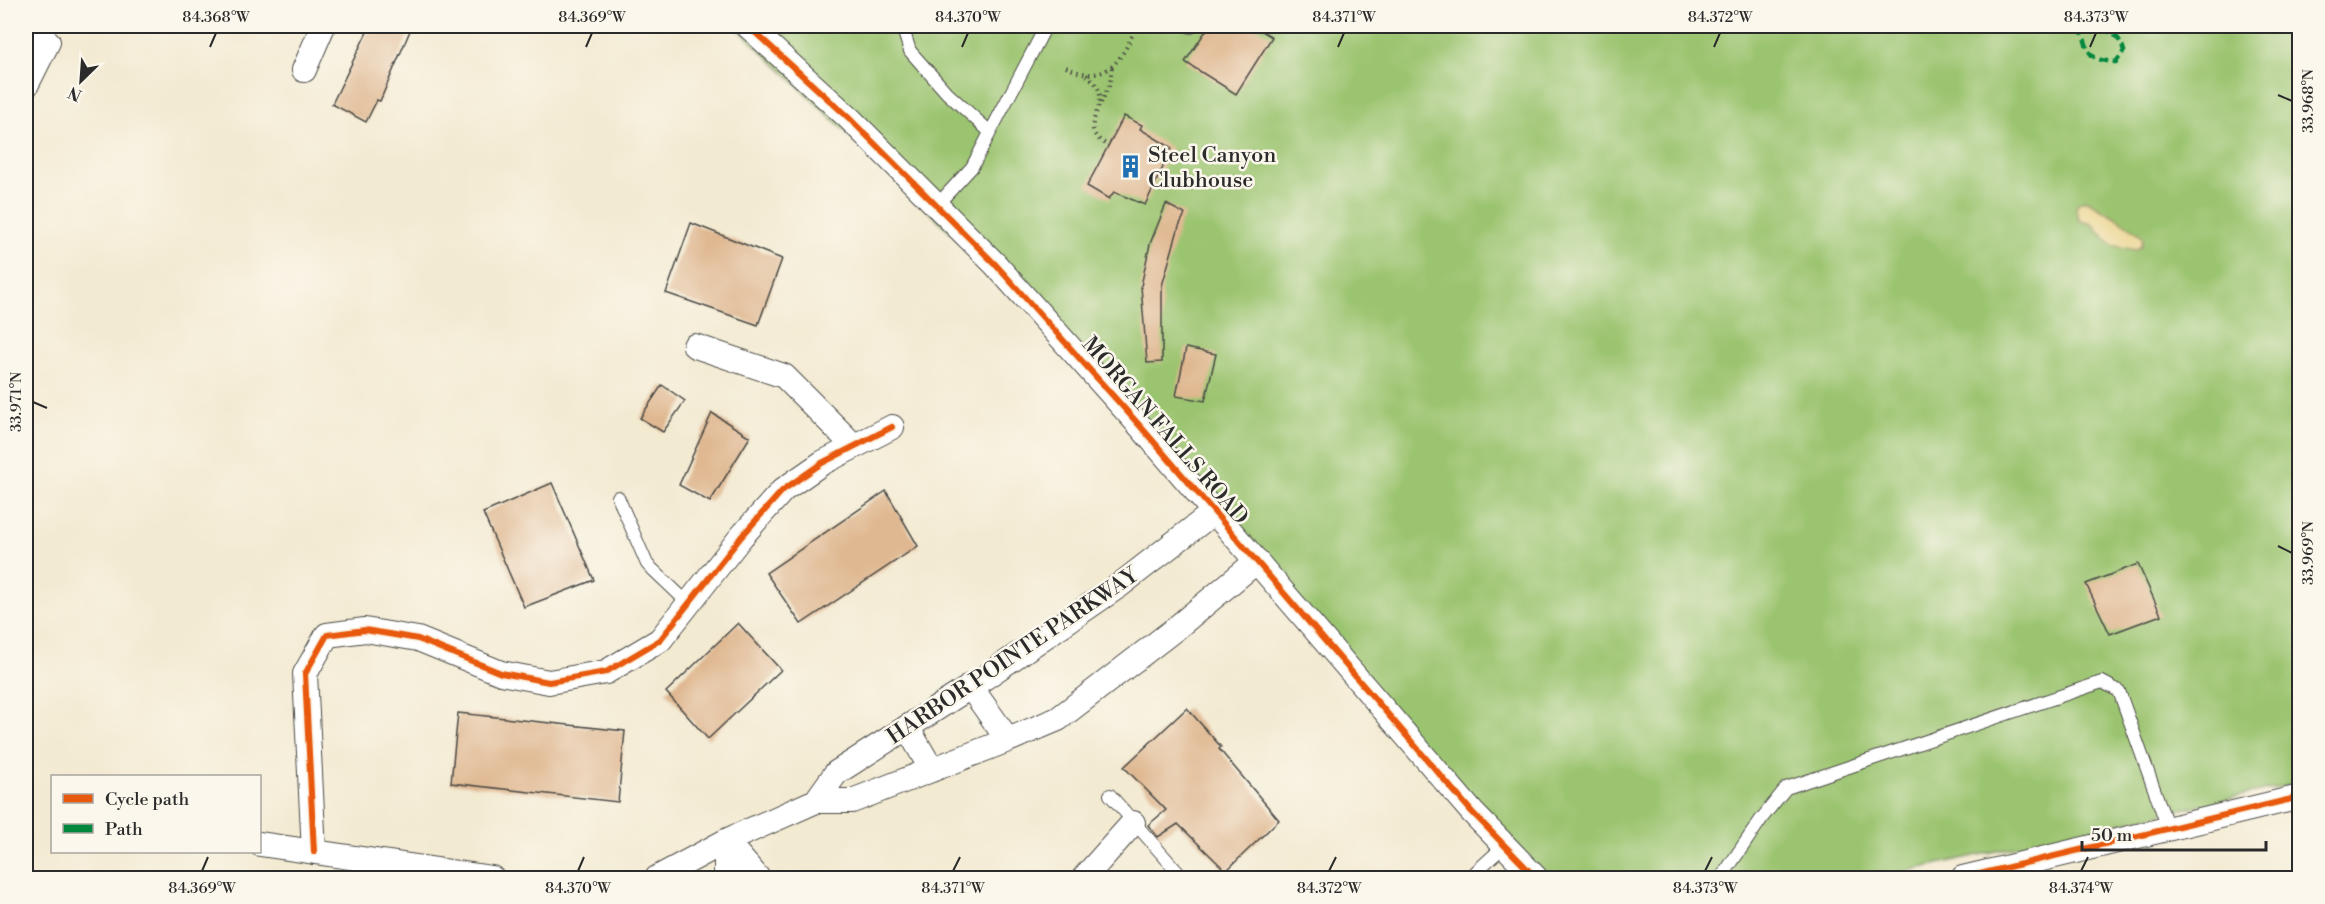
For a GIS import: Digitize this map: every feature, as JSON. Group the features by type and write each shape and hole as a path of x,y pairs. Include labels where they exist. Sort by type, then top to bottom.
{"street":[{"path":"304,70 323,26"},
{"name":"MORGAN FALLS ROAD","path":"748,26 850,119 995,264 1257,561 1472,812 1536,879"},
{"path":"26,30 48,42 26,86"},
{"path":"695,346 784,376 854,446"},
{"path":"314,852 305,674 327,634 364,630 418,639 501,673 549,682 606,672 660,640 741,537 783,490 822,463 892,427"},
{"name":"HARBOR POINTE PARKWAY","path":"816,801 836,773 1120,585 1214,512"},
{"name":"HARBOR POINTE PARKWAY","path":"657,879 726,841 816,801 852,801 1058,719 1257,561"},
{"path":"970,686 1008,740"},
{"path":"907,727 932,770"},
{"path":"1963,879 2300,797"},
{"path":"1084,879 1133,823"},
{"path":"726,841 726,879"},
{"path":"726,841 758,879"},
{"path":"261,844 492,879"}],"lane":[{"path":"902,26 910,51 947,93 990,132"},
{"path":"937,205 972,167 1046,26"},
{"path":"618,497 647,564 688,603"},
{"path":"1721,879 1762,818 1786,788 2102,682 2119,691 2168,828"},
{"path":"1110,795 1184,879"},
{"path":"1469,879 1504,846"}],"path":[{"path":"1108,145 1099,141 1092,131 1092,126 1110,84 1112,68 1123,54 1133,34"},
{"path":"1066,67 1085,74 1112,68"},
{"path":"1085,74 1095,85 1101,103"}],"green space":[{"path":"735,26 2299,26 2299,783 1876,878 1532,878 1098,373"}],"sand":[{"path":"2085,200 2134,230 2143,239 2141,246 2135,250 2112,245 2092,224 2080,221 2076,209 2078,203"}],"building":[{"path":"370,26 412,26 380,101 377,100 366,122 332,104"},
{"path":"1209,26 1254,26 1272,37 1236,94 1185,62"},
{"name":"Steel Canyon Clubhouse","path":"1124,116 1142,125 1140,129 1172,148 1145,205 1114,192 1109,199 1087,186"},
{"path":"1166,204 1185,214 1179,226 1162,286 1162,362 1147,363 1141,286 1150,244"},
{"path":"691,223 782,259 758,325 666,293"},
{"path":"1186,348 1216,354 1205,401 1176,396"},
{"path":"662,385 685,401 663,432 640,418"},
{"path":"712,413 750,437 710,502 679,485"},
{"path":"552,483 594,580 524,607 483,513"},
{"path":"886,491 918,546 801,624 766,573"},
{"path":"2138,564 2161,615 2110,634 2086,584"},
{"path":"738,623 781,670 708,739 666,692"},
{"path":"1187,708 1279,820 1226,871 1178,824 1158,837 1148,825 1166,810 1124,767"},
{"path":"458,713 625,731 618,802 451,783"}],"marked path":[{"path":"2080,26 2090,53 2098,59 2116,62 2124,51 2120,41 2110,32 2095,26"}],"cycle path":[{"path":"748,26 850,119 995,264 1141,427 1472,812 1536,878"},
{"path":"314,852 305,674 327,635 365,630 418,639 501,673 549,682 606,672 660,640 741,537 783,490 822,463 892,427"},
{"path":"1963,878 2300,797"}],"place":[{"name":"Steel Canyon Clubhouse","path":"1130,167"}]}
